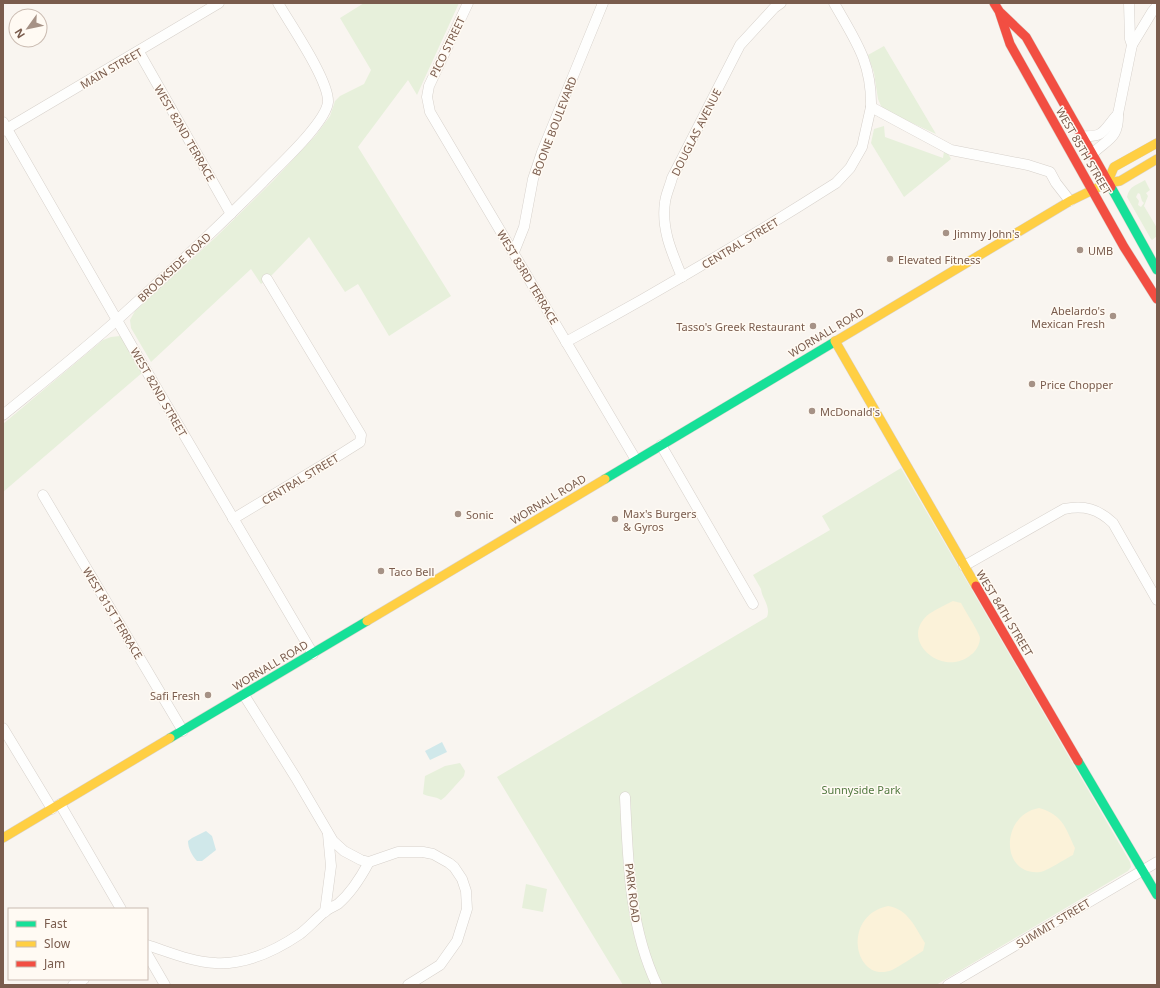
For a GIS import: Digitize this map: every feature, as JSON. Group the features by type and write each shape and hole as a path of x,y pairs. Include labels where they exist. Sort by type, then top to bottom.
{"main road":[{"name":"WEST 85TH STREET","path":"994,3 999,12 1010,44 1124,247 1157,299"},
{"name":"WEST 85TH STREET","path":"999,12 1026,37 1080,136 1157,270"},
{"path":"1107,183 1114,167 1157,143"},
{"name":"WORNALL ROAD","path":"3,838 661,445 729,406 1070,201 1107,183 1120,181 1157,159"},
{"name":"WEST 84TH STREET","path":"835,341 964,566 1157,895"}],"street":[{"name":"MAIN STREET","path":"4,127 139,52 219,3"},
{"name":"BROOKSIDE ROAD","path":"3,416 117,320 231,214 301,144 320,120 328,103 327,92 322,78 278,3"},
{"name":"PICO STREET","path":"428,92 429,86 468,3"},
{"name":"BOONE BOULEVARD","path":"514,252 524,226 533,179 542,152 603,3"},
{"name":"DOUGLAS AVENUE","path":"682,277 668,240 664,221 665,201 672,178 740,45 774,8 781,3"},
{"name":"CENTRAL STREET","path":"566,342 723,254 836,183 850,168 862,147 871,107 872,91 868,71 858,45 834,3"},
{"path":"1129,3 1130,39 1132,45"},
{"path":"1091,155 1116,132 1119,126 1118,114 1132,45 1157,6"},
{"name":"WEST 82ND TERRACE","path":"139,52 231,214"},
{"name":"WEST 83RD TERRACE","path":"428,92 426,97 430,112 636,460"},
{"path":"871,107 951,150 1028,165 1050,172 1056,183 1070,201"},
{"path":"1080,136 1091,137 1104,132 1118,114"},
{"name":"WEST 82ND STREET","path":"4,127 313,654"},
{"name":"CENTRAL STREET","path":"233,519 342,454 360,442 361,435 267,279"},
{"path":"661,445 753,604"},
{"name":"WEST 81ST TERRACE","path":"43,495 182,731"},
{"path":"964,566 1064,509 1076,507 1087,508 1104,515 1113,523 1157,600"},
{"path":"244,695 296,778 328,834 344,851 361,860 369,862 398,852 423,852 433,854 454,867 462,879 466,890 468,909 457,941 440,965 408,985"},
{"path":"3,728 56,806 120,908"},
{"name":"PARK ROAD","path":"625,797 629,872 636,925 643,951 657,985"},
{"path":"325,912 331,866 328,834"},
{"path":"148,945 182,956 214,963 242,962 272,951 300,933 345,897 369,862"},
{"name":"SUMMIT STREET","path":"948,985 1157,862"},
{"path":"148,956 165,985"},
{"path":"73,985 82,980"}],"green space":[{"path":"364,3 459,3 417,95 408,80 358,147 451,296 389,336 358,284 345,292 309,237 272,275 261,284 251,269 151,362 131,328 130,320 135,311 216,237 273,181 316,135 330,116 335,101 340,96 364,84 371,70 340,18"},
{"path":"884,46 936,134 888,112 881,106 878,99 874,73 868,55"},
{"path":"884,126 885,137 943,158 944,151 946,150 951,159 904,197 871,143 874,129"},
{"path":"1145,180 1150,190 1146,193 1148,196 1144,206 1157,228 1157,236 1152,240 1127,197 1131,188","holes":["1138,193 1140,194 1144,203 1141,207 1138,205 1139,201 1136,197"]},
{"path":"120,336 126,343 143,372 3,492 3,424 103,340"},
{"name":"Sunnyside Park","path":"901,468 1130,862 1131,867 1128,871 936,985 623,985 497,777 767,617 767,606 761,589 753,575 830,530 822,516"},
{"path":"460,763 465,771 464,776 445,797 441,800 423,794 425,776 445,766"},
{"path":"526,884 547,889 543,912 522,908"}],"sand":[{"path":"953,601 961,603 980,638 978,647 972,654 961,661 949,662 937,659 928,653 921,644 918,634 920,624 929,614"},
{"path":"1039,808 1053,814 1058,818 1066,828 1075,848 1073,855 1043,871 1027,871 1017,865 1012,855 1010,844 1012,832 1017,822 1026,813"},
{"path":"888,906 901,911 906,915 925,943 923,951 904,963 892,970 879,972 869,968 862,959 858,947 858,935 863,922 873,912"}],"water":[{"path":"442,742 447,752 430,760 425,751"},
{"path":"206,831 212,836 216,850 202,861 197,861 193,857 188,841"}],"traffic: fast":[{"path":"1111,187 1157,270"},
{"path":"605,479 836,341"},
{"path":"170,738 367,621"},
{"path":"1078,761 1157,895"}],"traffic: slow":[{"path":"1107,183 1114,167 1157,143"},
{"path":"836,341 1070,201 1107,183 1120,181 1157,159"},
{"path":"835,341 976,586"},
{"path":"367,621 605,479"},
{"path":"3,838 170,738"}],"traffic: jam":[{"path":"994,3 999,11 1010,44 1124,247 1157,299"},
{"path":"1001,13 1026,37 1111,187"},
{"path":"976,586 1078,761"}],"place":[{"name":"Jimmy John's","path":"946,233"},
{"name":"UMB","path":"1080,250"},
{"name":"Elevated Fitness","path":"890,259"},
{"name":"Abelardo's Mexican Fresh","path":"1113,316"},
{"name":"Tasso's Greek Restaurant","path":"813,326"},
{"name":"Price Chopper","path":"1032,384"},
{"name":"McDonald's","path":"812,411"},
{"name":"Sonic","path":"458,514"},
{"name":"Max's Burgers & Gyros","path":"615,519"},
{"name":"Taco Bell","path":"381,571"},
{"name":"Safi Fresh","path":"208,695"}]}
